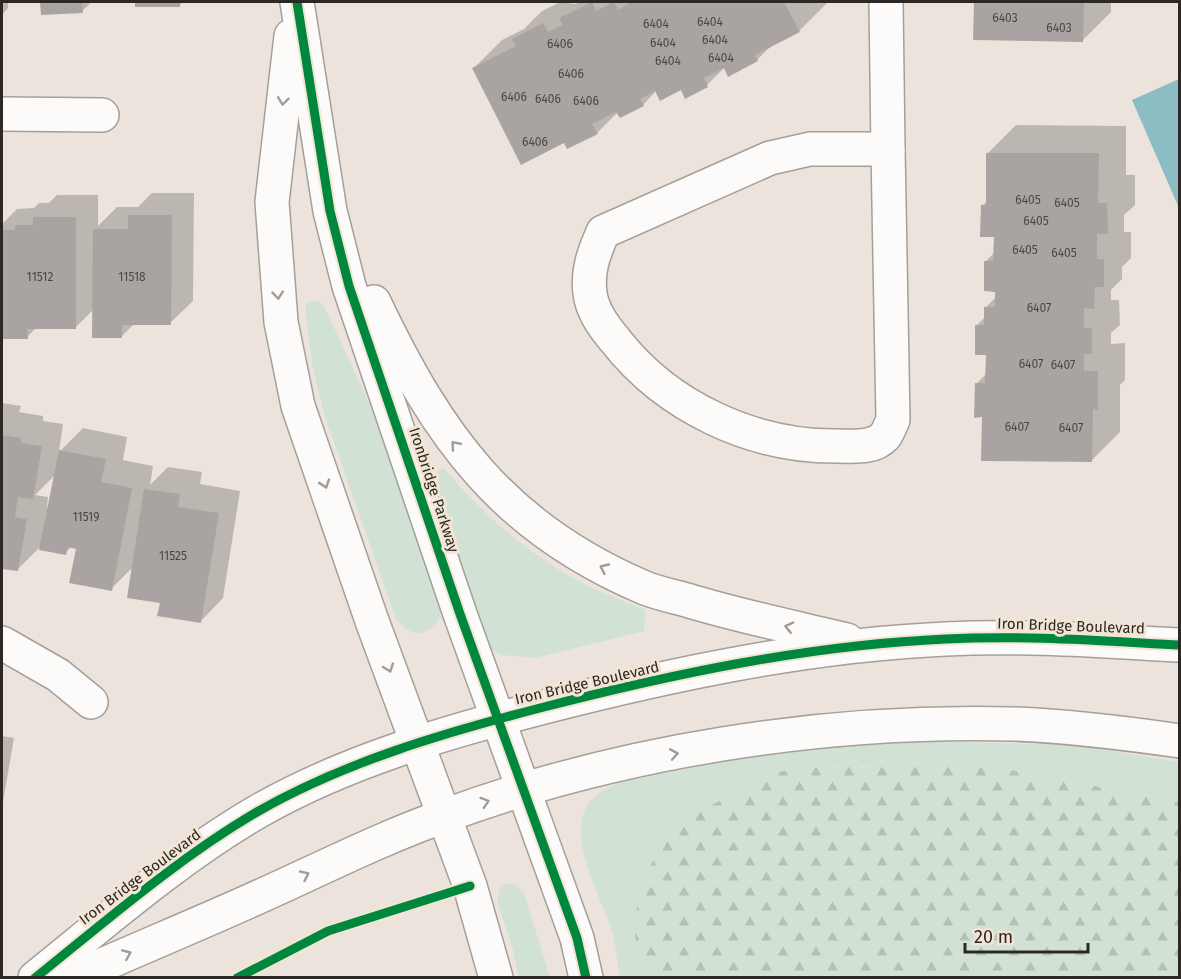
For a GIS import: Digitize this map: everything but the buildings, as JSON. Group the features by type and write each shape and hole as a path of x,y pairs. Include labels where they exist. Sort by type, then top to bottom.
{"street":[{"name":"Ironbridge Parkway","path":"296,2 330,211 349,286 498,719 577,938 586,978"},
{"name":"Ironbridge Parkway","path":"296,2 272,202 281,322 298,406 372,621 470,886 496,978"},
{"path":"886,2 893,420 885,436 869,446 816,446 764,438 715,420 669,393 630,358 600,320 590,295 590,262 603,232 770,158 810,149 888,149"},
{"path":"2,114 102,115"},
{"path":"330,211 411,379 450,438 489,484 536,527 588,561 647,589 736,615 867,644"},
{"name":"Iron Bridge Boulevard","path":"35,978 183,859 259,811 339,772 417,744 498,719 615,690 751,662 867,644 948,639 1041,639 1179,645"},
{"path":"2,643 58,675 91,702"},
{"path":"73,978 254,899 346,855 444,816 523,790 621,764 749,740 880,727 1012,724 1111,731 1179,741"}],"green space":[{"path":"313,300 319,301 324,306 372,409 439,598 441,617 425,632 408,630 396,619 324,414 312,363 305,309 307,303"},
{"path":"444,468 509,534 547,562 586,585 646,610 644,631 535,658 502,655 489,647 424,479"},
{"path":"914,741 1075,745 1179,762 1179,802 1000,768 842,759 635,937 647,977 620,977 612,932 585,860 581,841 581,823 587,807 599,793 620,782 768,753"},
{"path":"842,759 1000,768 1179,802 1179,977 647,977 635,937 638,887 674,825 770,774"},
{"path":"507,884 514,884 524,894 550,977 519,977 512,946 497,902 500,888"}],"water":[{"path":"1179,79 1179,208 1132,100"}],"cycle path":[{"path":"297,2 330,211 349,286 460,614 577,938 586,978"},
{"path":"35,978 171,870 227,830 257,812 290,794 359,764 468,728 540,708 690,673 843,648 895,642 1004,638 1180,645"},
{"path":"237,978 328,931 470,886"}]}
